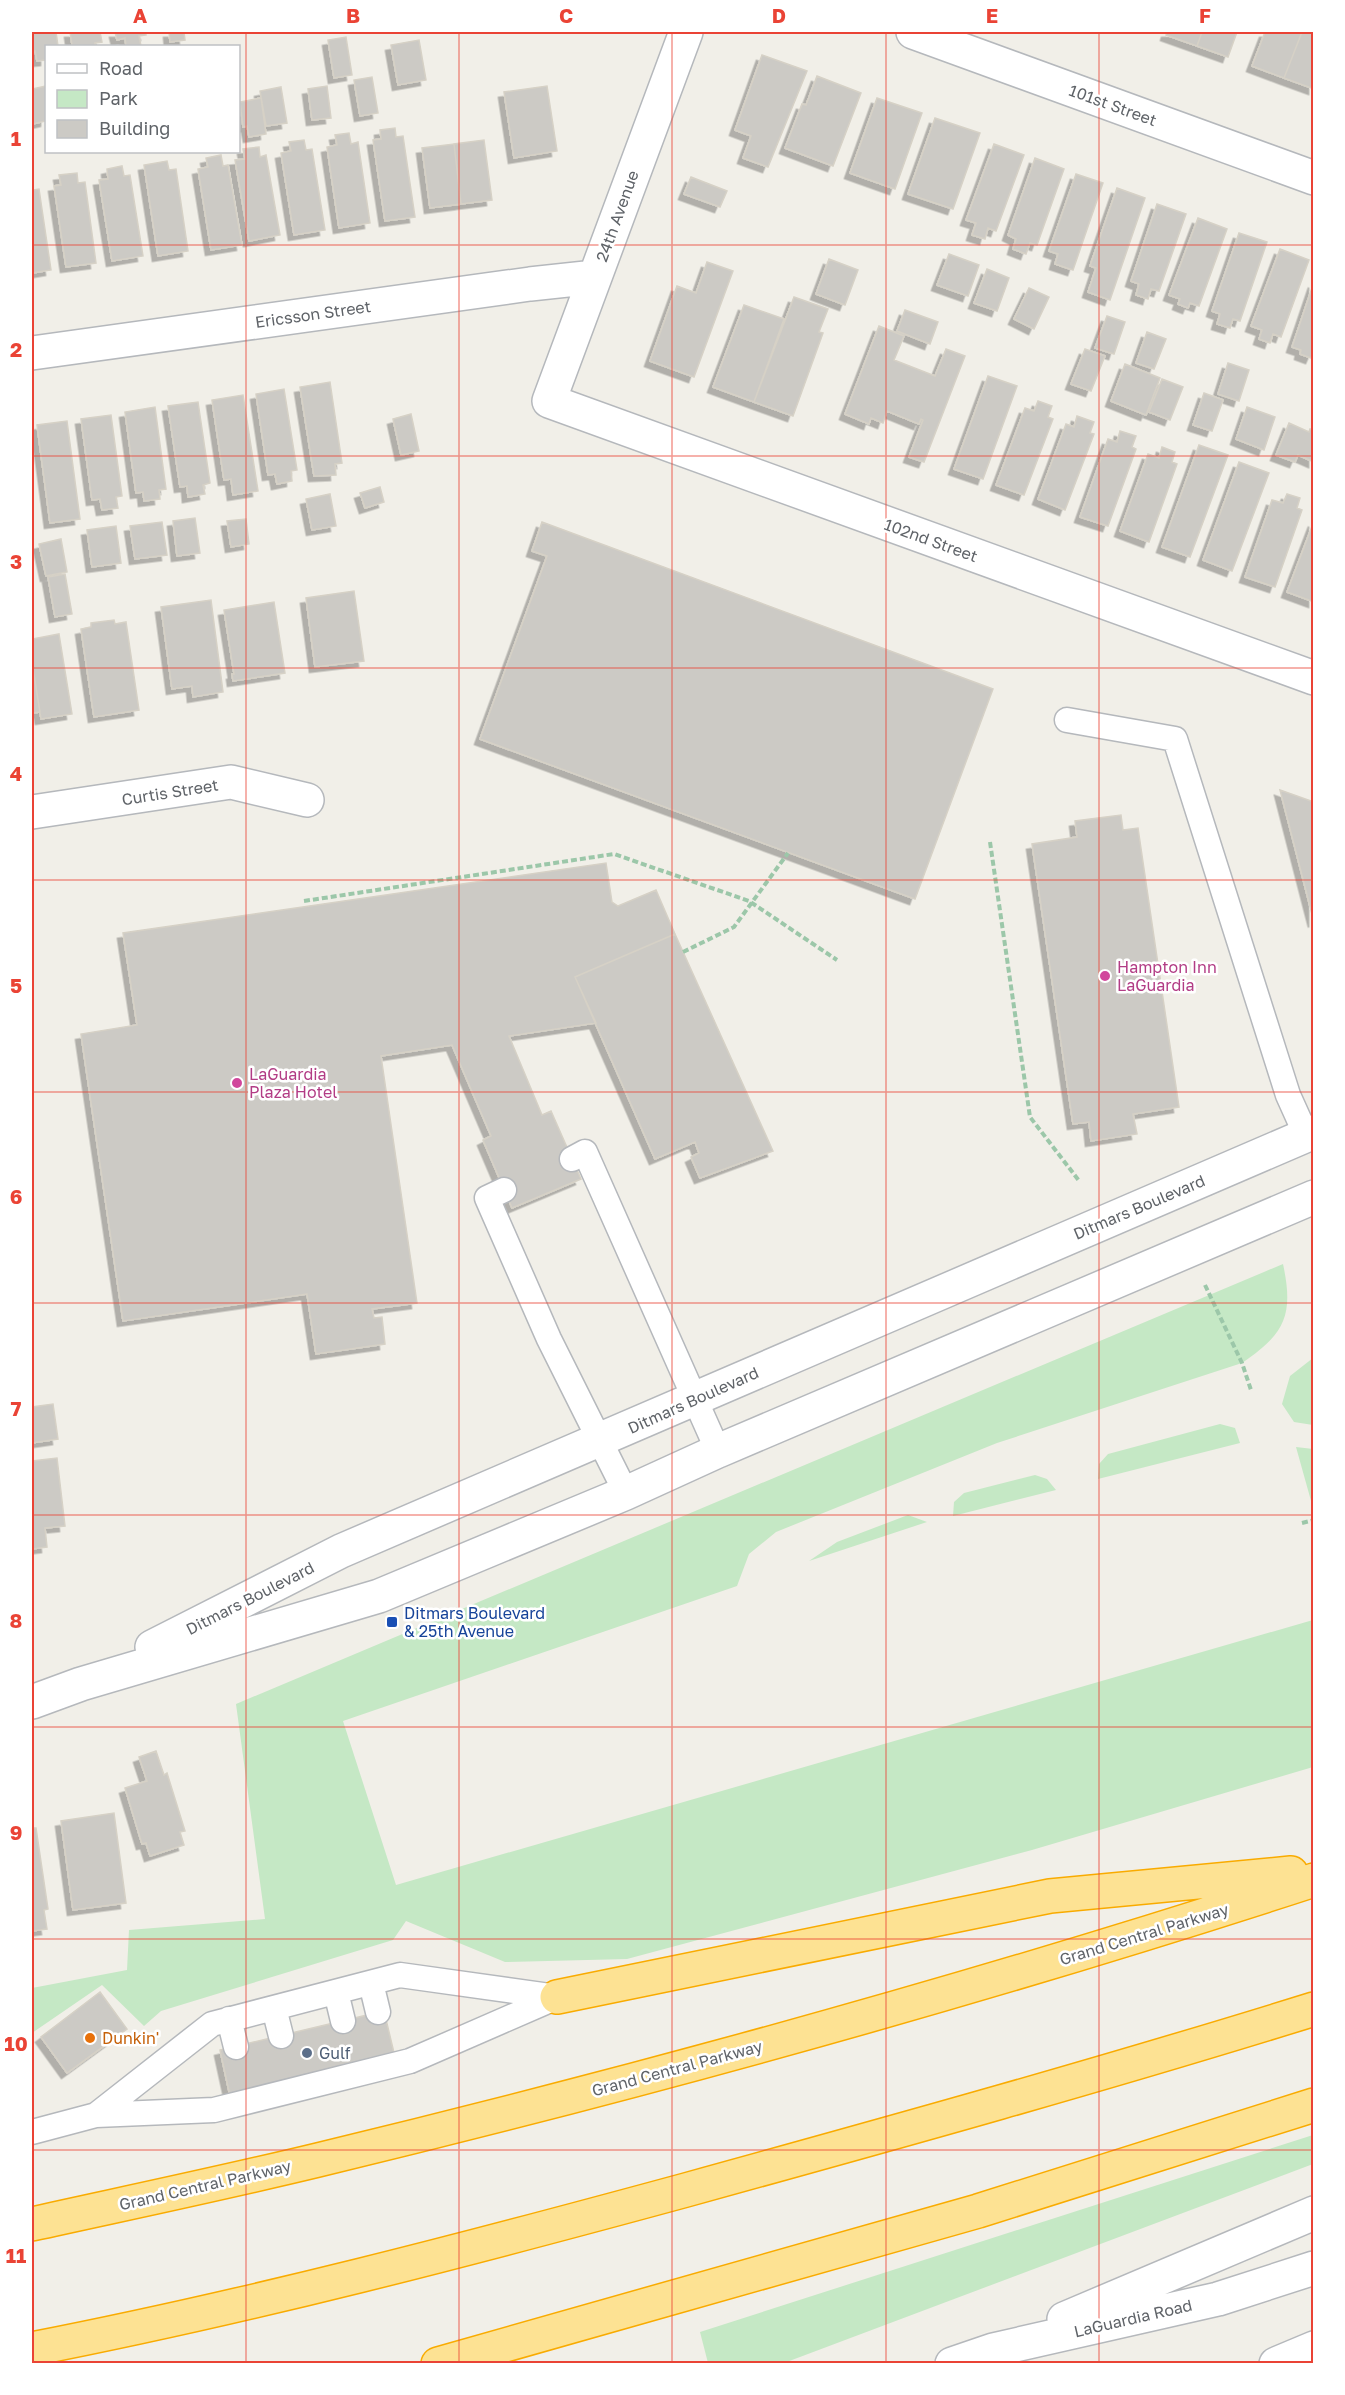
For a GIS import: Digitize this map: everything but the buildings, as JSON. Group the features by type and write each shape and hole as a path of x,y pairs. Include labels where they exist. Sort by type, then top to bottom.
{"highway":[{"path":"557,1997 1050,1896 1314,1871"},
{"name":"Grand Central Parkway","path":"32,2224 314,2161 594,2091 1000,1979 1314,1880"},
{"path":"32,2349 249,2302 580,2218 949,2118 1314,2009"},
{"path":"438,2364 978,2211 1314,2105"}],"street":[{"name":"24th Avenue","path":"549,401 686,32"},
{"name":"101st Street","path":"913,32 1314,178"},
{"name":"Ericsson Street","path":"32,352 595,277"},
{"name":"102nd Street","path":"549,401 1314,678"},
{"name":"Curtis Street","path":"32,812 231,783 307,800"},
{"name":"Ditmars Boulevard","path":"81,1684 341,1551 600,1442 694,1398 1310,1134"},
{"name":"Ditmars Boulevard","path":"32,1702 81,1684 379,1596 626,1493 718,1451 1314,1197"},
{"path":"993,2350 1206,2256 1314,2213"},
{"name":"LaGuardia Road","path":"952,2364 993,2350 1218,2299 1314,2268"},
{"path":"1276,2364 1314,2348"}],"lane":[{"path":"1067,720 1175,739 1288,1095 1310,1134"},
{"path":"572,1159 585,1152 718,1451"},
{"path":"504,1190 487,1198 549,1339 626,1493"},
{"path":"96,2115 212,2024 400,1975 557,1997"},
{"path":"371,1983 378,2013"},
{"path":"336,1992 344,2021"},
{"path":"32,2132 96,2115 214,2110 248,2097 355,2070 388,2062 410,2061 557,1997"},
{"path":"274,2008 281,2036"},
{"path":"229,2019 236,2046"}],"path":[{"path":"990,842 1030,1117 1080,1182"},
{"path":"683,952 734,927 788,853"},
{"path":"304,901 614,854 751,903 837,960"},
{"path":"1205,1285 1242,1363 1251,1390"},
{"path":"1302,1523 1314,1520"}],"green space":[{"path":"1283,1264 1287,1297 1283,1322 1277,1332 1257,1353 1242,1363 997,1443 776,1532 749,1554 737,1586 343,1721 396,1885 1313,1620 1313,1767 1032,1850 627,1959 505,1962 406,1921 393,1940 161,2011 144,2026 102,1985 32,2033 32,1988 127,1970 129,1930 265,1919 236,1704"},
{"path":"1313,1358 1313,1425 1294,1422 1282,1404 1290,1376"},
{"path":"1220,1424 1235,1428 1240,1443 1098,1479 1099,1464 1108,1454"},
{"path":"1296,1447 1313,1449 1313,1508"},
{"path":"1035,1475 1047,1479 1056,1490 953,1516 954,1502 964,1493"},
{"path":"908,1515 927,1522 809,1561 837,1542"},
{"path":"1313,2135 1313,2164 784,2363 708,2363 700,2332"}],"place":[{"name":"Hampton Inn LaGuardia","path":"1105,976"},
{"name":"LaGuardia Plaza Hotel","path":"237,1083"},
{"name":"Ditmars Boulevard & 25th Avenue","path":"392,1622"},
{"name":"Dunkin'","path":"90,2038"},
{"name":"Gulf","path":"307,2053"}]}
